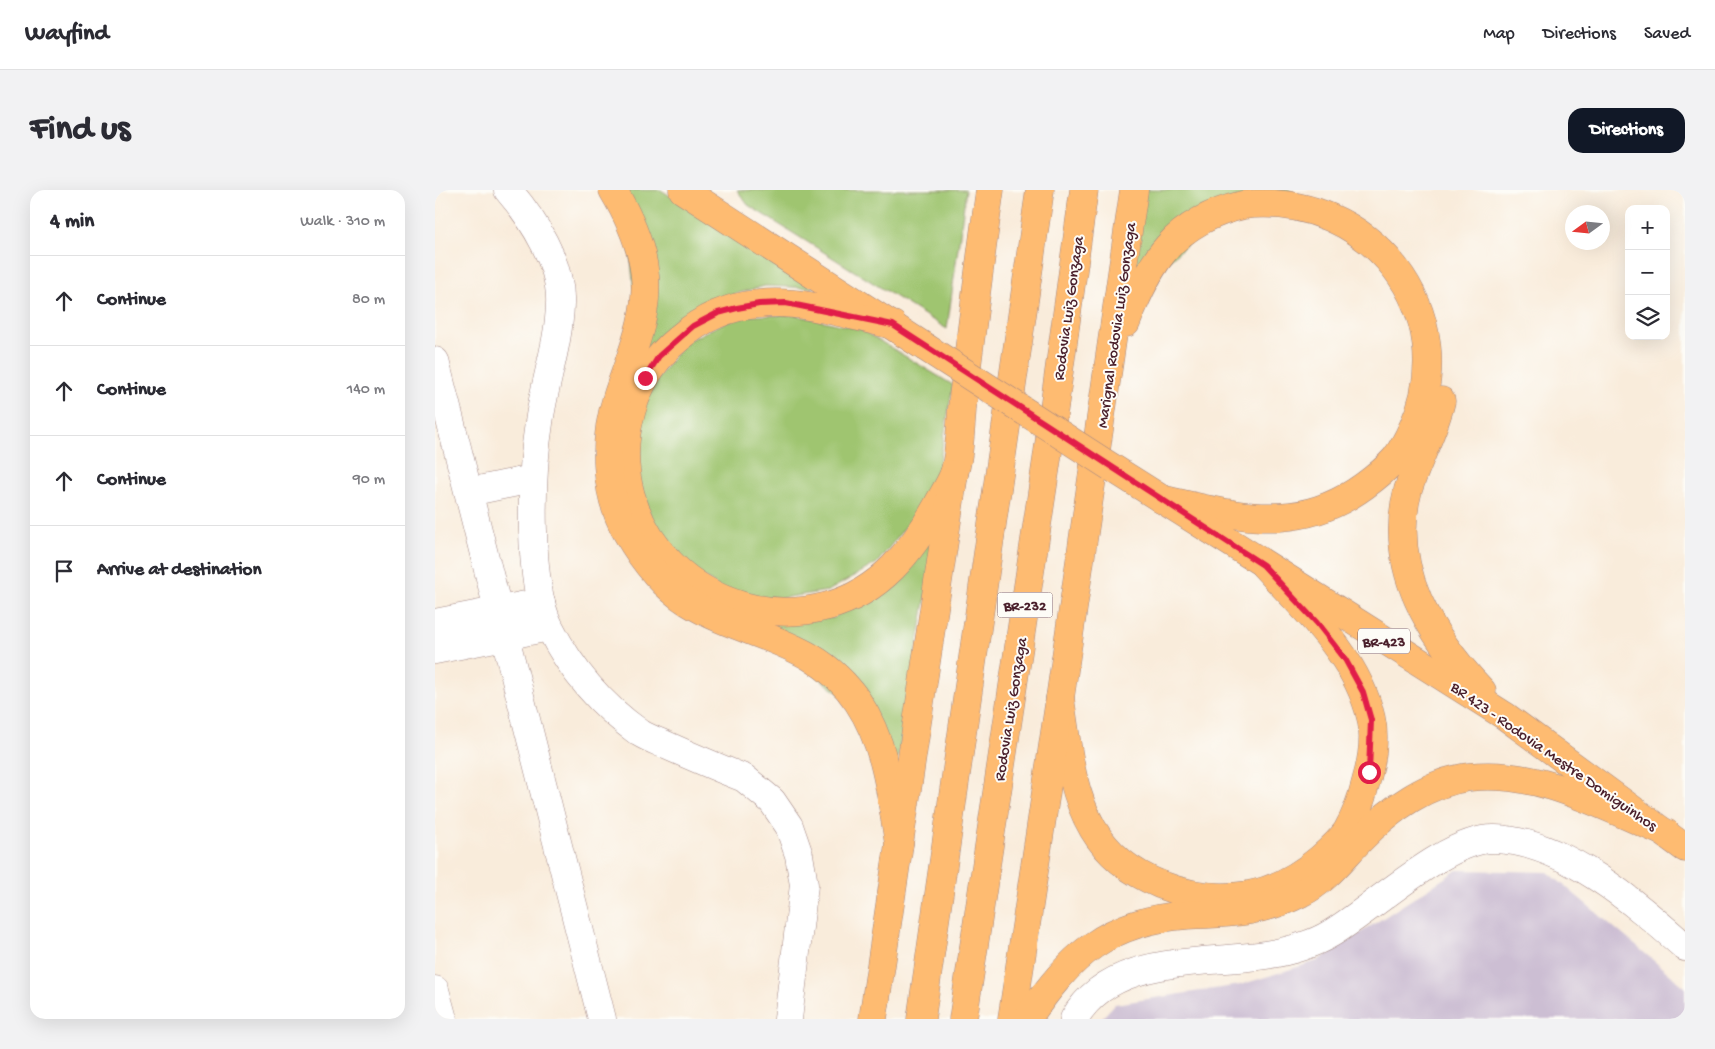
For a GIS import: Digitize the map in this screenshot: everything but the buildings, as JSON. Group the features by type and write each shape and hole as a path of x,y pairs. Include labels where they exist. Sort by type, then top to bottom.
{"main road":[{"path":"613,190 635,234 645,278 641,321 609,425 607,454 610,482 616,507 626,532 643,558 665,583 687,601 711,614 779,640 809,655 834,673 847,687 859,703 882,754 899,844"},
{"path":"683,190 775,250"},
{"path":"718,190 775,250"},
{"path":"982,242 985,190"},
{"path":"873,1019 954,474 989,190"},
{"name":"BR-232","path":"921,1019 1040,190"},
{"name":"Rodovia Luiz Gonzaga","path":"963,1019 1047,459 1084,190"},
{"name":"Marignal Rodovia Luiz Gonzaga","path":"1060,698 1111,362 1134,190"},
{"path":"1317,190 1364,210 1381,222 1411,255 1424,273 1436,300 1442,321 1446,349 1443,390 1438,413 1408,492 1404,516 1406,564 1415,594 1440,640 1455,661 1505,716"},
{"path":"1111,362 1137,295 1159,254 1178,236 1201,220 1228,209 1257,202 1307,205 1327,211 1355,225 1372,237 1389,254 1407,277 1417,302 1426,331 1429,360 1426,390 1419,414 1409,435 1395,459 1377,476 1330,506 1289,517 1244,515 1161,499"},
{"name":"BR 423 - Rodovia Mestre Domiguinhos","path":"775,250 1263,565 1505,716 1676,840"},
{"path":"893,325 786,303 759,304 737,308 718,313 693,326 659,356 636,397 628,424 624,461 636,511 661,553 693,583 735,605 759,610 798,612 844,602 863,593 881,580 915,543 954,474"},
{"path":"1060,698 1071,770 1079,800 1093,830 1113,855 1141,875 1163,886 1195,894 1222,897 1248,895 1282,884 1306,871 1329,851 1346,831 1360,803 1369,772 1371,720 1363,692 1345,659 1317,623 1263,565"},
{"name":"BR-232","path":"1012,1019 1060,698"},
{"path":"1027,1019 1059,976 1075,959 1099,940 1138,922 1161,918 1243,913 1280,903 1320,881 1380,821 1425,792 1448,782 1491,776 1536,781 1583,797 1676,840"}],"street":[{"path":"508,190 542,239 554,266 561,303 539,422 532,479 536,566 541,602 549,627 578,674 601,701 642,734 744,778 772,800 789,826 799,855 804,885 788,1019"},
{"path":"435,360 602,1019"},
{"path":"469,492 532,479"},
{"path":"435,650 503,623 541,602"},
{"path":"435,623 503,623 549,627"},
{"path":"1073,1019 1079,1010 1101,988 1124,976 1157,966 1261,955 1301,947 1329,935 1454,849 1492,838 1516,840 1540,847 1571,861 1615,890 1685,947"},
{"path":"435,990 443,1019"}],"shaded area":[{"path":"1457,870 1548,872 1685,987 1685,1019 1101,1019 1115,1004 1240,985 1317,961"}],"green space":[{"path":"625,190 661,190 814,288 765,286 717,299 659,339 640,364"},
{"path":"737,190 966,190 947,329 748,205"},
{"path":"1141,190 1289,190 1294,193 1245,194 1128,296"},
{"path":"795,315 860,329 953,385 938,472 914,516 877,563 828,591 769,600 726,592 677,558 655,530 630,455 646,394 685,342 738,316"},
{"path":"940,516 896,769 878,723 737,616 834,618"}],"route":[{"path":"645,378 659,356 693,326 718,313 737,308 759,304 786,303 809,306 893,325 1263,565 1317,623 1345,659 1363,692 1371,720 1372,746 1369,772"}]}
